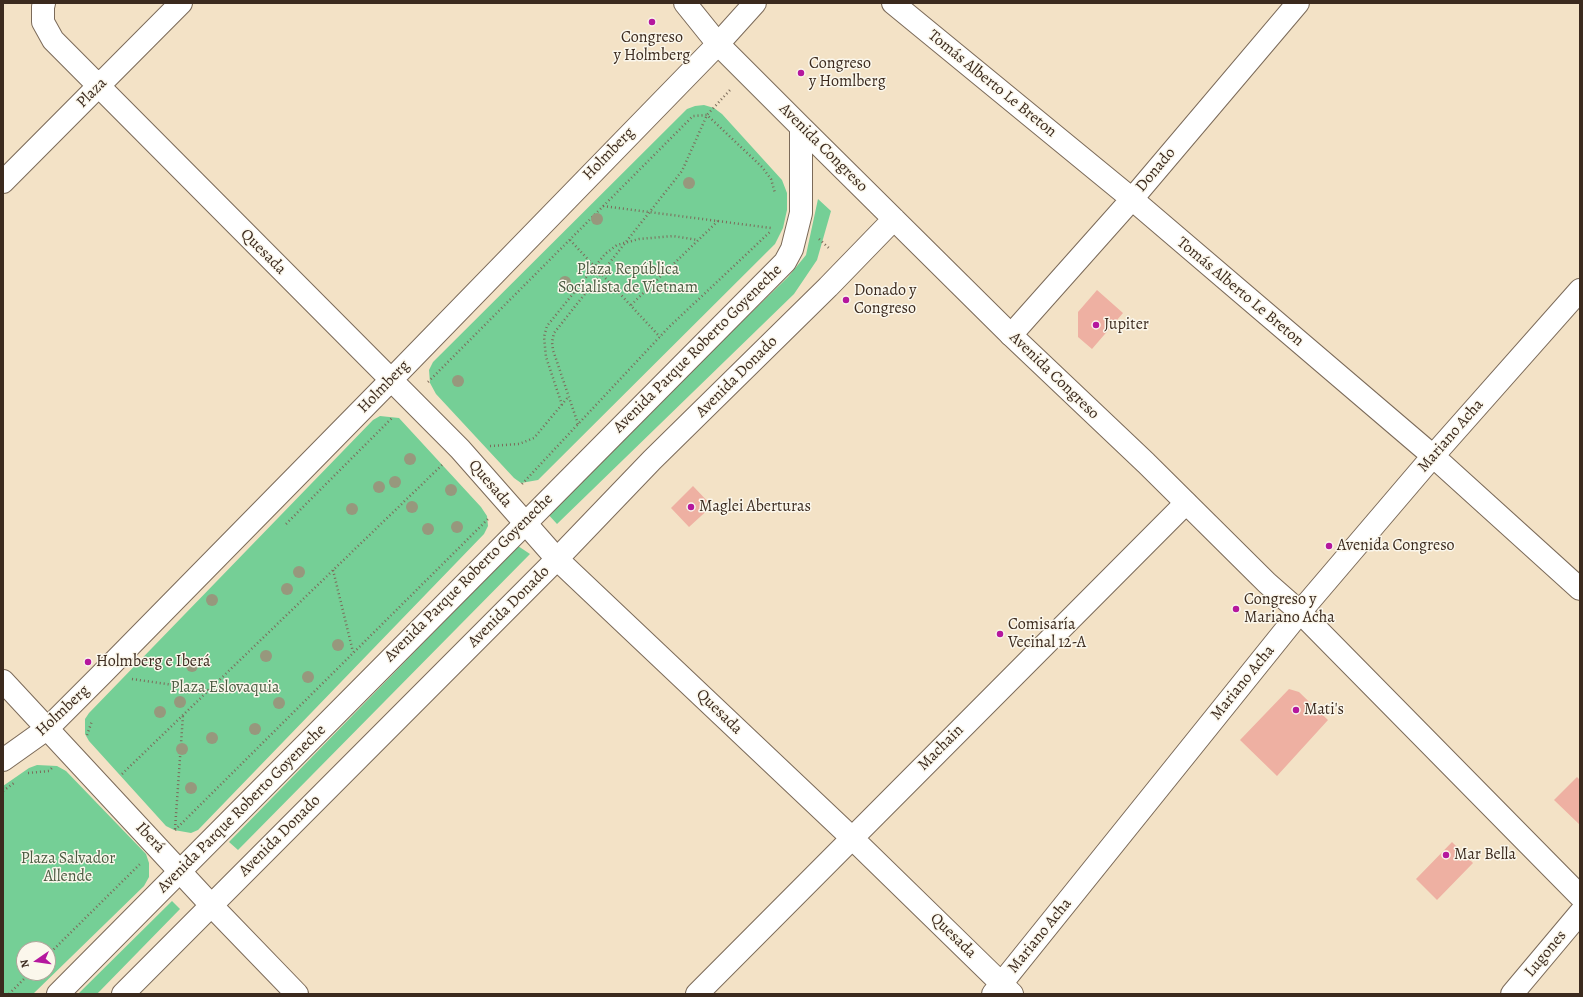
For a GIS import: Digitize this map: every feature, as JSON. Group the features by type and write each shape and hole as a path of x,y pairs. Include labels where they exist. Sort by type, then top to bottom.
{"street":[{"name":"Plaza","path":"3,182 181,3"},
{"name":"Avenida Congreso","path":"685,3 718,44 801,127 1011,335 1267,583 1300,612 1580,896"},
{"name":"Holmberg","path":"3,760 48,728 391,380 718,44 755,3"},
{"name":"Tomás Alberto Le Breton","path":"893,3 1132,199 1433,456 1580,589"},
{"name":"Donado","path":"1011,335 1132,199 1298,3"},
{"name":"Quesada","path":"44,5 43,22 53,40 460,449 557,558 852,838 1002,990"},
{"name":"Avenida Parque Roberto Goyeneche","path":"58,994 524,522 784,262 792,249 801,213 801,127"},
{"name":"Avenida Donado","path":"123,994 557,558 652,460 894,219"},
{"name":"Mariano Acha","path":"1002,990 1300,612 1433,456 1580,290"},
{"name":"Machain","path":"697,994 1186,503"},
{"name":"Iberá","path":"3,681 70,751 211,905 297,994"},
{"name":"Lugones","path":"1512,994 1580,913"}],"path":[{"path":"578,424 552,342 554,333 682,171 707,115 746,72"},
{"path":"282,528 692,116 707,115 762,167 771,179 776,199"},
{"path":"603,206 773,229 776,224"},
{"path":"631,305 718,221"},
{"path":"562,405 546,357 544,337 547,326 605,254 617,245 639,239 673,236 698,240"},
{"path":"570,240 660,337"},
{"path":"105,790 460,449 510,445 529,441 543,430 569,396"},
{"path":"56,948 506,502"},
{"path":"333,570 353,653"},
{"path":"127,684 137,674"},
{"path":"132,679 208,690"},
{"path":"175,829 184,715"},
{"path":"22,778 28,773 49,771 88,733 92,719"},
{"path":"3,791 16,782"},
{"path":"9,994 22,981"}],"green space":[{"name":"Plaza República Socialista de Vietnam","path":"704,105 714,108 722,114 782,180 787,193 787,210 783,228 775,244 538,480 521,483 514,478 436,394 430,383 429,370 433,362 687,109"},
{"path":"818,199 831,211 817,260 794,294 557,524 546,512 788,277 806,255"},
{"name":"Plaza Eslovaquia","path":"380,416 399,418 481,507 487,516 488,526 484,534 198,830 191,833 174,830 166,826 89,741 85,734 85,719 89,713 373,420"},
{"path":"518,546 530,554 238,850 229,842"},
{"name":"Plaza Salvador Allende","path":"37,765 57,766 66,771 146,854 149,863 149,877 144,886 56,972 56,941 16,941 16,981 46,981 33,994 3,994 3,786 29,768"},
{"path":"172,901 180,909 97,994 78,994"}],"building":[{"name":"Jupiter","path":"1097,290 1123,313 1092,349 1078,337 1078,312"},
{"name":"Maglei Aberturas","path":"693,486 712,506 689,527 671,508"},
{"path":"1289,689 1299,692 1328,720 1277,776 1240,740"},
{"path":"1577,777 1580,780 1580,825 1554,800"},
{"path":"1452,842 1473,863 1437,900 1416,879"}],"place":[{"name":"Congreso y Holmberg","path":"652,22"},
{"name":"Congreso y Homlberg","path":"801,73"},
{"name":"Donado y Congreso","path":"846,300"},
{"name":"Jupiter","path":"1096,325"},
{"name":"Maglei Aberturas","path":"691,507"},
{"name":"Avenida Congreso","path":"1329,546"},
{"name":"Congreso y Mariano Acha","path":"1236,609"},
{"name":"Comisaría Vecinal 12-A","path":"1000,634"},
{"name":"Holmberg e Iberá","path":"88,662"},
{"name":"Mati's","path":"1296,710"},
{"name":"Mar Bella","path":"1446,855"}]}
